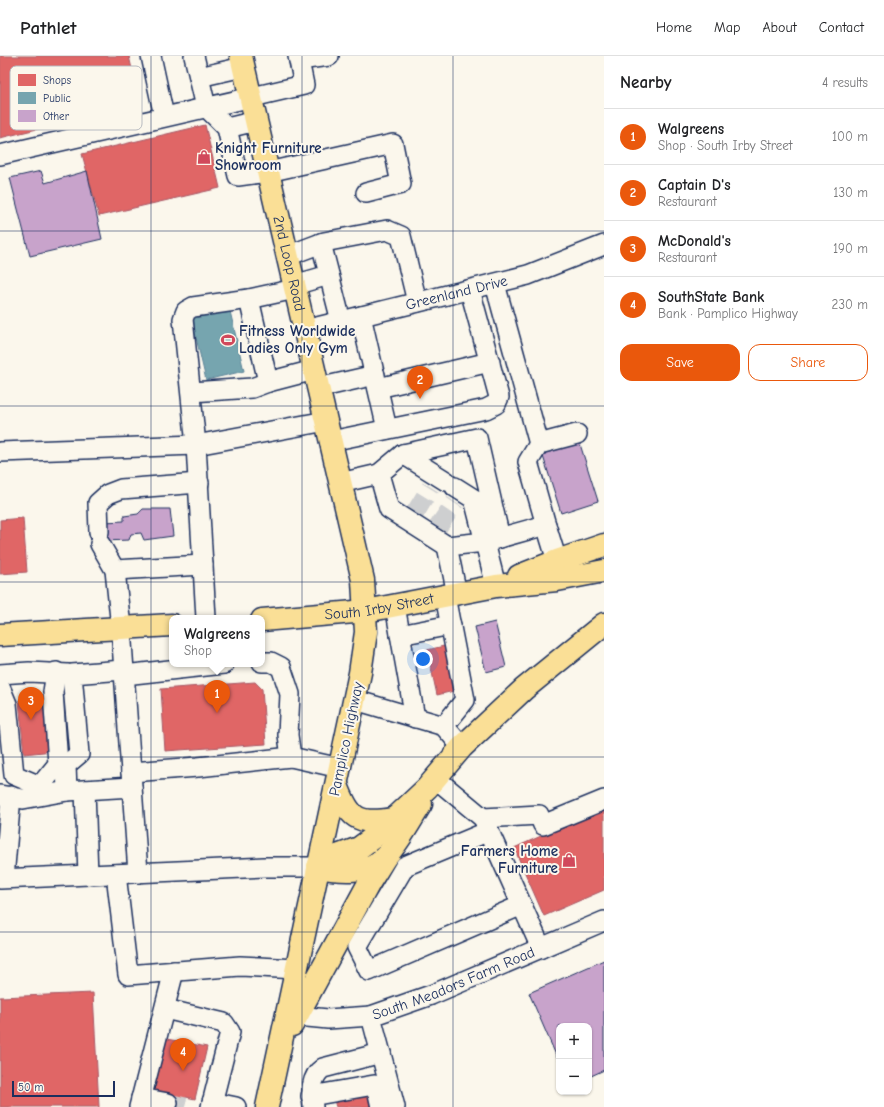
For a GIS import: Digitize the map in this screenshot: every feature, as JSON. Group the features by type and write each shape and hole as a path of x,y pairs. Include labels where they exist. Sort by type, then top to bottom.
{"main road":[{"name":"2nd Loop Road","path":"242,61 363,580 366,611"},
{"name":"South Irby Street","path":"496,586 557,561 604,545"},
{"name":"South Irby Street","path":"265,620 366,611 496,586 557,580 604,571"},
{"name":"Pamplico Highway","path":"267,1107 355,700 366,632 366,611"},
{"name":"Pamplico Highway","path":"318,866 359,848 378,834 431,783 462,747 524,689 604,624"},
{"path":"0,635 169,625"},
{"path":"339,777 347,809 357,818 372,822 392,820"},
{"name":"Pamplico Highway","path":"280,1050 370,883 386,856 423,801 431,783"},
{"name":"Pamplico Highway","path":"318,866 339,871 353,870 370,866 386,856"}],"street":[{"path":"151,56 164,116"},
{"path":"194,56 206,107 227,128 238,176 268,172 393,144 401,184 366,193"},
{"path":"142,121 304,85 298,58 329,56"},
{"path":"198,77 242,61"},
{"path":"227,128 256,121"},
{"path":"0,155 105,130"},
{"path":"288,256 321,243 387,230 401,236 417,302"},
{"path":"321,243 341,322"},
{"name":"Greenland Drive","path":"305,330 528,275 604,245"},
{"path":"206,615 199,483 183,319 186,311 193,307 249,299 295,287 329,275"},
{"path":"495,284 539,444"},
{"path":"0,452 196,445 328,431 387,429 486,408 496,404 499,397 470,290"},
{"path":"249,299 268,382"},
{"path":"361,316 387,429"},
{"path":"191,392 252,388 268,382 316,379 376,381 490,362"},
{"path":"557,561 528,462 539,444 577,434"},
{"path":"340,483 379,474 403,454 477,438 492,540 496,586"},
{"path":"403,454 448,487 474,499 492,540"},
{"path":"379,474 389,509 412,517 439,536 492,540 546,525"},
{"path":"138,873 121,628 115,570 99,538 98,503 108,494 121,489 199,483"},
{"path":"439,536 451,595 451,625 465,700 444,726"},
{"path":"115,570 203,565"},
{"path":"395,606 415,718"},
{"path":"400,635 451,625"},
{"path":"265,662 271,662 281,667 290,694 288,735 291,757"},
{"path":"0,674 124,673 191,667"},
{"path":"0,687 7,704 14,774 40,786 58,764 53,692 64,673"},
{"path":"64,673 79,754 66,765 76,790 88,875"},
{"path":"355,700 444,726 462,747"},
{"path":"0,734 5,795 2,878 318,866"},
{"path":"5,795 23,799 198,768 291,757 339,777"},
{"path":"431,783 486,824 541,948"},
{"path":"522,905 369,970 357,947 405,866 486,824 539,815 544,825 604,800"},
{"path":"116,874 128,975 240,966 297,969"},
{"name":"South Meadors Farm Road","path":"297,1016 328,1019 371,1016 431,995 604,921"},
{"path":"168,1103 140,1102 174,971"},
{"path":"164,1009 224,1023 230,1032 211,1104 236,1107"},
{"path":"371,1016 395,1107"},
{"path":"381,1053 322,1068 317,1073 314,1080 312,1102 374,1085 377,1089 381,1107"}],"building: Shops":[{"path":"0,56 129,56 131,66 10,66 10,130 33,130 0,138"},
{"path":"205,125 220,188 99,216 82,154"},
{"path":"23,518 27,572 0,574 0,520"},
{"path":"444,646 454,691 437,695 427,650"},
{"path":"255,682 262,689 266,744 165,751 161,689"},
{"path":"48,698 53,751 24,754 19,700"},
{"path":"604,808 604,890 544,916 514,848"},
{"path":"93,993 99,1107 0,1107 0,997"},
{"path":"167,1039 207,1047 195,1099 186,1097 184,1107 165,1107 168,1093 154,1090"},
{"path":"371,1090 375,1107 336,1107 333,1097"}],"building: Public":[{"path":"229,307 244,371 206,380 191,316"}],"building: Other":[{"path":"41,171 45,183 87,171 102,239 30,256 10,178"},
{"path":"579,441 598,501 561,513 542,453"},
{"path":"143,509 170,509 173,536 144,540 141,533 131,534 129,540 104,541 104,522 124,521 124,516 138,514"},
{"path":"495,622 506,667 486,672 475,627"},
{"path":"604,960 604,1070 592,1076 592,1023 556,1023 556,1055 529,993"}],"tunnel":[{"path":"415,513 431,487"},
{"path":"438,527 455,502"},
{"path":"168,1103 185,1107"}],"place":[{"name":"Knight Furniture Showroom","path":"204,157"},
{"name":"Fitness Worldwide Ladies Only Gym","path":"228,340"},
{"name":"Captain D's","path":"420,399"},
{"name":"Walgreens","path":"217,713"},
{"name":"McDonald's","path":"31,720"},
{"name":"Farmers Home Furniture","path":"569,860"},
{"name":"SouthState Bank","path":"183,1071"}]}
